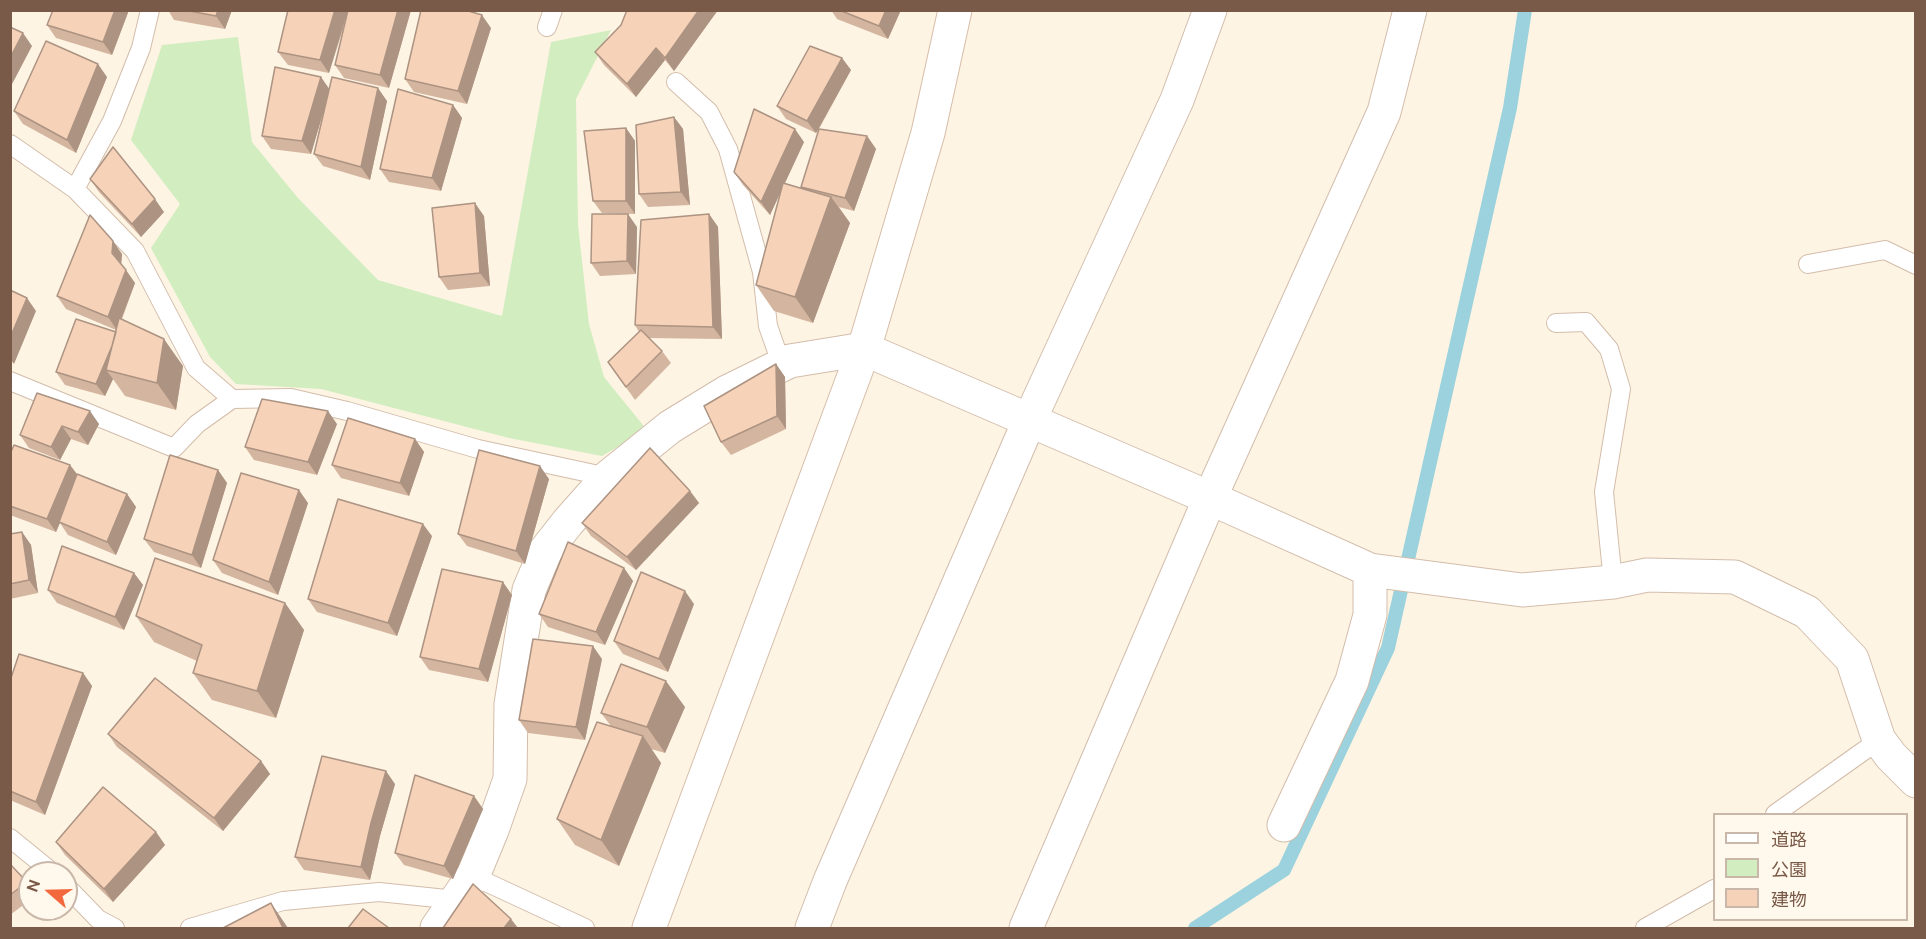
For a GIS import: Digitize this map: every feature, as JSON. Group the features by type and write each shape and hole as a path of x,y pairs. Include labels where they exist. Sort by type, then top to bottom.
{"street":[{"path":"649,928 864,349 928,133 954,10"},
{"path":"812,928 830,881 1030,419 1177,100 1210,10"},
{"path":"1026,928 1210,498 1384,112 1410,10"},
{"path":"436,928 464,888 492,830 510,779 511,704 529,590 546,550 608,477 670,427 727,392 790,361 864,349 1030,419 1370,570 1522,590 1613,582 1647,575 1735,577 1808,612 1852,659 1879,740 1891,756 1916,781"},
{"path":"1284,825 1352,681 1370,615 1370,570"}],"lane":[{"path":"75,189 112,121 141,48 150,10"},
{"path":"676,82 709,112 728,149 762,272 768,326 782,366"},
{"path":"10,144 75,189 135,251 196,368 232,399"},
{"path":"1808,264 1885,250 1916,264"},
{"path":"1557,323 1586,322 1610,349 1622,389 1604,492 1613,582"},
{"path":"10,381 174,448 197,424 232,399 291,398 347,411 478,449 608,477"},
{"path":"1776,813 1879,740"},
{"path":"10,838 38,861"},
{"path":"190,928 283,901 379,892 464,888 585,928"},
{"path":"1644,928 1713,890"},
{"path":"78,898 98,919 115,928"}],"green space":[{"path":"611,30 576,99 578,225 589,324 604,377 647,430 602,456 509,438 321,389 236,384 210,357 151,248 180,204 131,140 162,45 238,37 252,142 298,198 378,280 502,316 551,42"}],"building":[{"path":"53,10 115,10 103,42 47,25"},
{"path":"184,10 218,10 216,16"},
{"path":"288,10 335,10 320,60 278,52"},
{"path":"348,10 398,10 380,75 335,65"},
{"path":"421,10 465,10 482,15 458,91 405,79"},
{"path":"627,10 699,10 665,58 656,48 627,84 595,52 621,25"},
{"path":"839,10 886,10 879,26"},
{"path":"10,27 23,33 10,58"},
{"path":"46,41 98,64 67,140 14,111"},
{"path":"810,46 842,58 807,121 777,106"},
{"path":"275,67 321,77 302,141 262,136"},
{"path":"332,77 378,88 361,167 314,154"},
{"path":"398,89 453,105 432,178 380,169"},
{"path":"754,109 795,129 761,202 734,172"},
{"path":"674,117 681,192 639,194 636,125"},
{"path":"626,128 626,201 593,201 584,131"},
{"path":"819,129 867,136 845,198 801,187"},
{"path":"113,147 155,199 132,224 90,179"},
{"path":"783,183 831,197 795,297 756,285"},
{"path":"475,203 480,273 439,277 432,208"},
{"path":"592,214 628,214 627,261 591,263"},
{"path":"709,214 713,327 635,325 641,220"},
{"path":"90,215 113,241 112,253 126,270 108,317 57,296"},
{"path":"10,290 27,298 10,338"},
{"path":"119,318 164,339 157,383 106,370"},
{"path":"76,319 116,332 96,384 56,372"},
{"path":"641,330 662,351 626,387 608,362"},
{"path":"776,364 777,416 721,442 704,406"},
{"path":"37,393 90,411 78,432 62,426 51,447 20,435"},
{"path":"262,399 328,411 308,462 245,447"},
{"path":"348,418 415,439 400,483 332,465"},
{"path":"14,445 70,465 47,519 10,506 10,454"},
{"path":"650,448 690,491 627,557 582,523"},
{"path":"479,450 540,466 516,551 458,534"},
{"path":"170,455 218,470 192,555 144,539"},
{"path":"241,473 299,490 269,582 213,560"},
{"path":"77,474 127,494 107,542 59,522"},
{"path":"338,499 423,524 388,623 308,599"},
{"path":"22,532 29,580 10,584 10,534"},
{"path":"568,542 624,568 596,632 539,614"},
{"path":"62,546 134,573 115,617 48,590"},
{"path":"155,558 285,603 257,691 193,673 202,645 136,616"},
{"path":"442,569 503,582 479,669 420,657"},
{"path":"641,572 685,591 659,659 614,641"},
{"path":"533,639 593,646 576,727 519,720"},
{"path":"19,654 83,673 36,802 10,791 10,681"},
{"path":"621,664 666,681 647,727 601,713"},
{"path":"155,678 261,761 214,818 108,734"},
{"path":"597,722 643,736 601,840 557,819"},
{"path":"322,756 386,771 361,867 295,857"},
{"path":"415,775 474,796 444,866 395,853"},
{"path":"103,787 156,832 104,889 78,861 56,842"},
{"path":"10,864 18,872 18,889 10,895"},
{"path":"473,884 511,919 504,928 443,928"},
{"path":"271,903 283,928 223,928"},
{"path":"363,909 389,928 348,928"}],"waterway":[{"path":"1195,928 1284,870 1388,648 1510,108 1525,10"}]}
